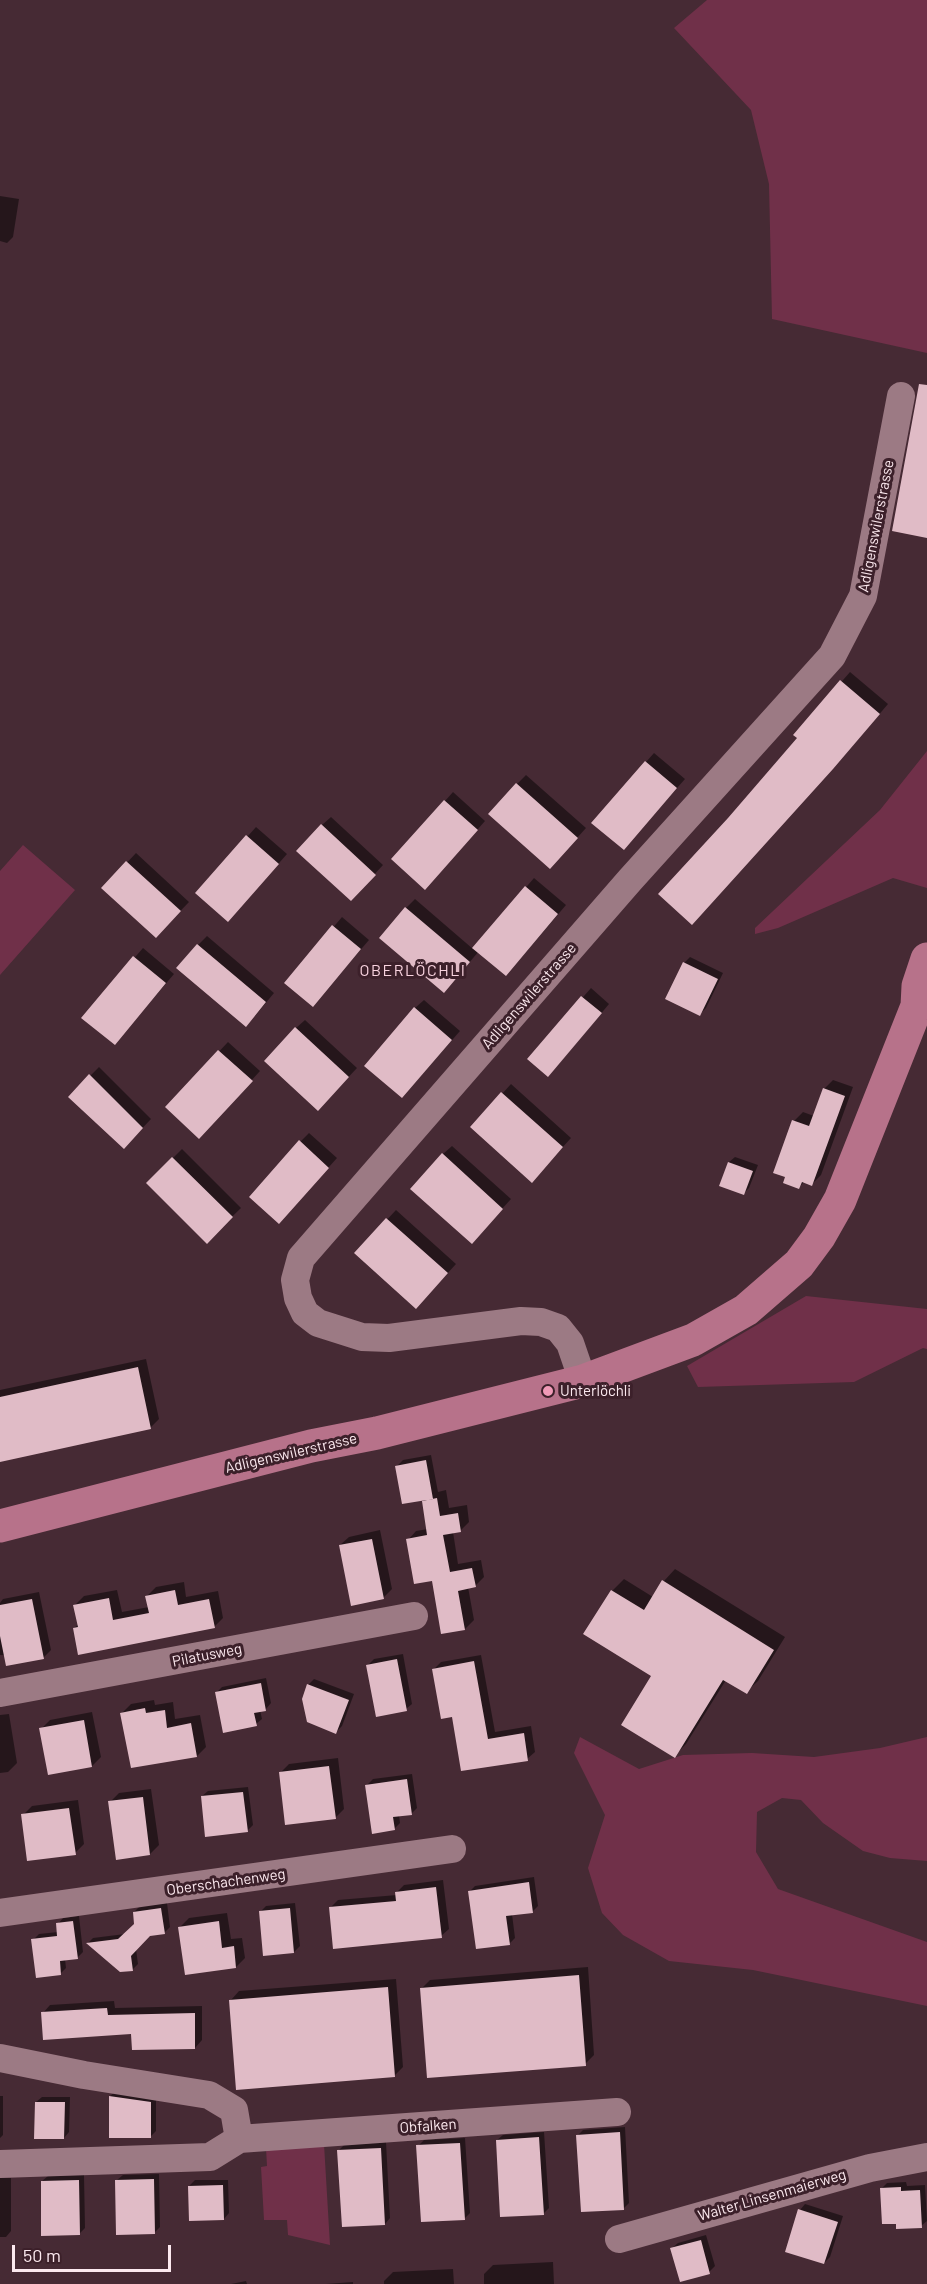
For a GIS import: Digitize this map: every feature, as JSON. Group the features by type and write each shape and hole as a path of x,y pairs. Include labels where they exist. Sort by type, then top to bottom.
{"main road":[{"name":"Adligenswilerstrasse","path":"0,1526 311,1446 384,1432 583,1381 693,1340 746,1310 799,1264 819,1238 840,1200 922,998 918,986 927,959"}],"street":[{"name":"Adligenswilerstrasse","path":"583,1381 570,1343 558,1328 541,1322 521,1321 389,1338 362,1337 318,1323 305,1313 298,1298 295,1280 301,1258 630,880 832,656 863,596 901,396"},
{"name":"Pilatusweg","path":"0,1693 414,1616"},
{"name":"Oberschachenweg","path":"0,1913 452,1849"},
{"path":"0,2058 84,2075 209,2095 234,2110 239,2139"},
{"name":"Obfalken","path":"0,2164 210,2157 239,2139 618,2112"},
{"name":"Walter Linsenmaierweg","path":"619,2239 870,2168 927,2157"}],"shaded area":[{"path":"707,0 927,0 927,353 772,319 769,184 751,110 674,28"},
{"path":"927,751 927,888 893,878 778,928 755,934 755,928 880,810"},
{"path":"23,845 75,890 0,975 0,871"},
{"path":"806,1296 927,1309 927,1349 923,1348 854,1382 698,1387 687,1366"},
{"path":"580,1737 639,1769 683,1755 752,1753 814,1757 880,1748 927,1737 927,1861 890,1858 863,1851 823,1823 801,1800 782,1798 757,1812 756,1852 778,1889 927,1942 927,2006 753,1970 669,1961 623,1935 602,1913 588,1868 605,1815 574,1753"},
{"path":"324,2144 330,2245 288,2235 287,2220 264,2220 261,2167 267,2166 266,2148"}],"building":[{"path":"919,384 927,385 927,538 892,531"},
{"path":"840,680 880,714 692,925 658,894 797,738 793,735"},
{"path":"645,761 677,788 624,850 591,823"},
{"path":"516,783 578,838 550,869 488,814"},
{"path":"444,800 478,830 425,890 391,859"},
{"path":"321,824 376,875 351,901 296,851"},
{"path":"246,835 279,864 228,922 195,893"},
{"path":"126,861 181,911 156,938 101,888"},
{"path":"525,886 558,914 506,976 472,948"},
{"path":"405,907 470,962 444,993 379,938"},
{"path":"332,925 361,949 313,1007 284,983"},
{"path":"197,944 266,1002 246,1027 176,968"},
{"path":"133,956 166,983 115,1045 81,1018"},
{"path":"683,962 718,979 700,1016 665,999"},
{"path":"581,996 602,1013 548,1077 527,1059"},
{"path":"414,1007 452,1040 402,1098 364,1066"},
{"path":"295,1027 349,1077 318,1111 264,1061"},
{"path":"218,1050 253,1081 199,1139 165,1107"},
{"path":"89,1074 143,1128 124,1149 68,1097"},
{"path":"823,1088 845,1096 812,1186 802,1182 799,1189 783,1183 785,1177 773,1173 792,1120 809,1126"},
{"path":"501,1092 563,1147 532,1183 470,1127"},
{"path":"299,1140 329,1168 279,1224 249,1197"},
{"path":"442,1153 503,1209 472,1244 410,1189"},
{"path":"172,1157 233,1217 207,1244 146,1183"},
{"path":"728,1162 753,1171 744,1195 719,1186"},
{"path":"386,1218 448,1273 416,1309 354,1253"},
{"path":"138,1367 151,1429 0,1462 0,1397"},
{"path":"426,1460 433,1499 402,1504 395,1466"},
{"path":"437,1498 440,1516 458,1513 461,1532 443,1535 450,1572 472,1568 476,1587 458,1591 465,1630 441,1634 432,1581 414,1584 406,1539 427,1535 422,1501"},
{"path":"372,1539 384,1599 351,1606 339,1545"},
{"path":"662,1580 774,1650 747,1694 723,1680 675,1758 621,1725 651,1676 583,1634 611,1590 644,1610"},
{"path":"175,1590 178,1605 209,1599 215,1628 78,1655 73,1628 78,1627 73,1605 109,1598 113,1620 149,1613 145,1596"},
{"path":"32,1599 44,1659 6,1666 0,1636 0,1605"},
{"path":"397,1659 407,1711 376,1717 366,1665"},
{"path":"474,1661 488,1739 524,1733 528,1761 461,1771 452,1717 441,1719 432,1669"},
{"path":"261,1683 266,1711 254,1713 257,1726 223,1733 215,1692"},
{"path":"307,1684 349,1700 336,1734 307,1722 302,1699"},
{"path":"145,1708 146,1713 165,1710 167,1728 191,1723 197,1757 131,1768 120,1713"},
{"path":"84,1720 92,1767 48,1775 39,1728"},
{"path":"329,1766 336,1819 285,1825 279,1772"},
{"path":"407,1779 412,1815 393,1817 395,1830 372,1834 365,1785"},
{"path":"243,1792 248,1832 205,1837 201,1796"},
{"path":"143,1797 150,1855 116,1860 108,1801"},
{"path":"69,1808 76,1855 27,1861 21,1814"},
{"path":"529,1882 533,1913 506,1916 510,1945 476,1949 468,1891"},
{"path":"436,1887 442,1938 333,1949 329,1907 396,1901 395,1892"},
{"path":"161,1908 165,1934 150,1936 131,1956 133,1971 120,1972 86,1943 118,1939 134,1924 133,1912"},
{"path":"290,1908 294,1953 263,1956 259,1911"},
{"path":"73,1921 78,1959 60,1961 61,1975 36,1978 31,1939 57,1936 56,1923"},
{"path":"219,1921 222,1948 234,1946 236,1968 185,1975 178,1927"},
{"path":"579,1975 586,2066 427,2078 420,1988"},
{"path":"388,1987 395,2077 236,2090 229,2000"},
{"path":"107,2008 108,2015 195,2013 195,2049 132,2050 131,2034 43,2040 41,2012"},
{"path":"109,2096 151,2102 151,2138 109,2138"},
{"path":"35,2102 65,2102 64,2139 34,2139"},
{"path":"620,2132 624,2210 581,2212 576,2135"},
{"path":"539,2137 544,2215 500,2217 496,2140"},
{"path":"460,2143 465,2220 421,2222 416,2145"},
{"path":"381,2148 385,2225 342,2227 337,2150"},
{"path":"154,2179 155,2234 116,2235 115,2180"},
{"path":"79,2180 80,2235 41,2236 41,2181"},
{"path":"223,2185 224,2220 189,2221 188,2186"},
{"path":"901,2187 901,2191 920,2190 922,2228 896,2229 896,2224 882,2224 880,2188"},
{"path":"798,2209 838,2222 824,2264 785,2252"},
{"path":"701,2240 710,2274 680,2282 670,2248"}],"place":[{"name":"Unterlöchli","path":"548,1391"}],"district":[{"name":"OBERLÖCHLI","path":"413,971"}]}
